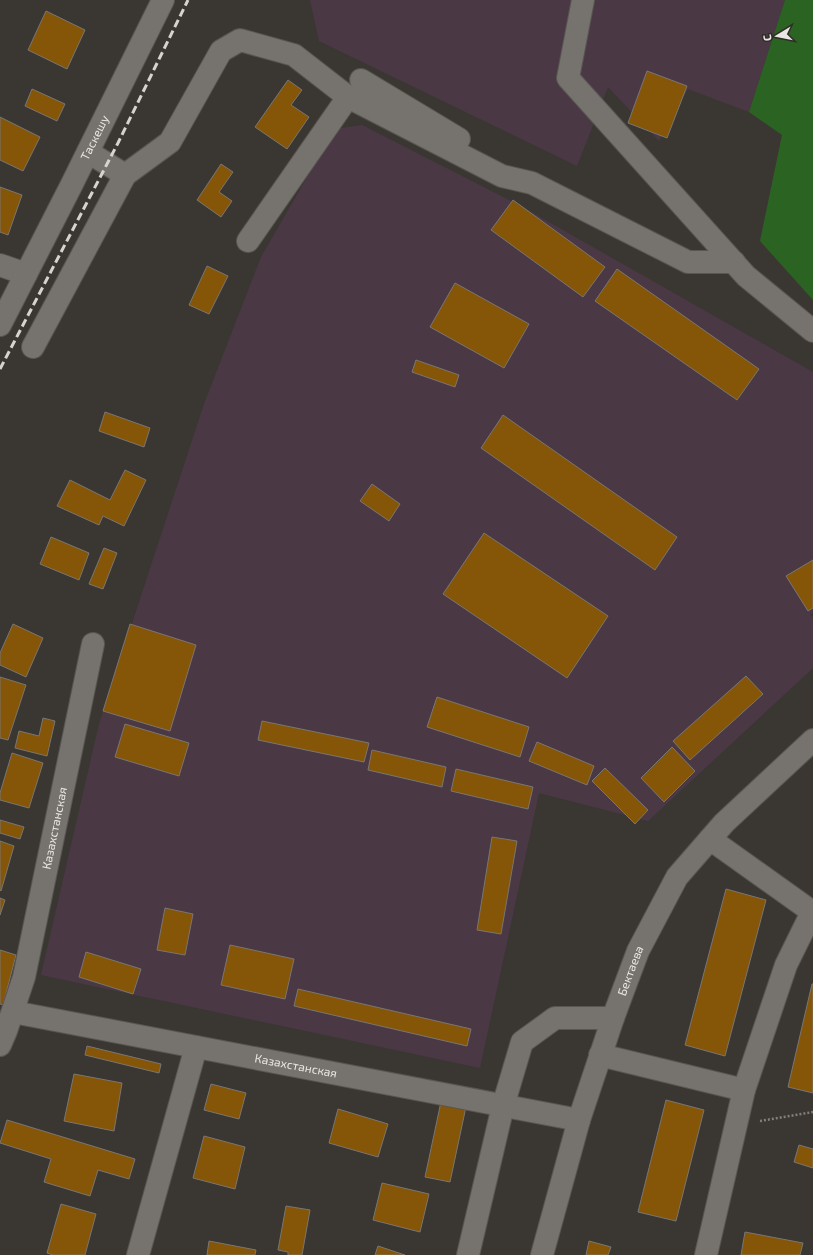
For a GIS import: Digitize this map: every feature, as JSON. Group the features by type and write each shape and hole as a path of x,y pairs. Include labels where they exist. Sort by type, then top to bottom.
{"street":[{"name":"Таскешу","path":"26,274 163,0"},
{"path":"583,0 568,78 746,276 813,331"},
{"path":"33,346 125,175 170,142 221,51 240,40 294,55 348,97 502,176 532,183"},
{"path":"361,80 532,183 688,262 734,262"},
{"path":"248,241 348,97"},
{"path":"88,152 125,175"},
{"path":"0,265 26,274 0,325"},
{"name":"Казахстанская","path":"93,644 24,977 5,1029 196,1047 578,1120"},
{"name":"Бектаева","path":"542,1255 578,1120 638,951 677,877 724,823 813,740"},
{"path":"706,1255 744,1090 786,965 812,911 710,839"},
{"path":"468,1255 503,1106 522,1042 555,1018 613,1018"},
{"path":"138,1255 196,1047"},
{"path":"600,1055 744,1090"}],"path":[{"path":"736,1125 813,1112"}],"shaded area":[{"path":"310,0 785,0 749,112 688,89 659,141 608,87 577,166 319,41"},
{"path":"362,125 517,204 813,372 813,612 810,615 813,617 813,668 648,821 539,793 480,1068 41,975 99,724 204,404 261,257 335,129"}],"green space":[{"path":"785,0 813,0 813,300 760,241 782,135 749,112"}],"building":[{"path":"46,11 85,30 67,69 28,50"},
{"path":"647,71 687,86 667,138 628,123"},
{"path":"288,80 302,90 291,105 309,117 287,149 255,127"},
{"path":"32,89 65,104 57,121 25,106"},
{"path":"0,117 40,137 23,171 0,160"},
{"path":"221,164 233,172 219,192 232,201 221,217 197,200"},
{"path":"0,187 22,195 8,235 0,232"},
{"path":"513,200 605,267 583,297 491,230"},
{"path":"207,266 228,276 209,314 189,305"},
{"path":"617,269 759,369 737,400 595,301"},
{"path":"455,283 529,324 504,368 430,327"},
{"path":"416,360 459,375 455,387 412,372"},
{"path":"105,412 150,428 144,447 99,431"},
{"path":"503,415 677,537 655,570 481,448"},
{"path":"125,470 146,480 124,526 103,516 99,525 57,506 70,480 110,500"},
{"path":"372,484 400,504 389,521 360,501"},
{"path":"484,533 608,616 567,678 443,594"},
{"path":"51,537 89,553 79,580 40,564"},
{"path":"104,548 117,553 103,589 89,584"},
{"path":"813,560 813,608 808,611 786,576"},
{"path":"13,624 43,638 26,677 0,665 0,653"},
{"path":"130,624 196,645 170,731 103,711"},
{"path":"746,676 763,694 690,760 673,741"},
{"path":"0,677 26,685 8,740 0,738"},
{"path":"437,697 529,727 520,757 427,727"},
{"path":"43,718 55,721 47,756 15,748 19,731 39,736"},
{"path":"262,721 369,743 364,762 258,740"},
{"path":"125,724 189,743 179,776 115,757"},
{"path":"537,742 594,766 587,785 529,761"},
{"path":"672,747 695,771 664,802 641,778"},
{"path":"372,750 446,767 442,787 368,770"},
{"path":"12,753 43,763 29,808 0,800 0,793"},
{"path":"605,768 648,810 635,824 592,781"},
{"path":"456,769 533,787 528,809 451,791"},
{"path":"0,820 24,827 20,839 0,833"},
{"path":"492,837 517,841 501,934 477,930"},
{"path":"0,841 14,846 1,891 0,890"},
{"path":"726,889 766,900 725,1056 685,1045"},
{"path":"0,898 5,900 0,915"},
{"path":"165,908 193,914 185,955 157,950"},
{"path":"230,945 294,959 285,999 221,985"},
{"path":"0,950 16,955 3,1005 0,1004"},
{"path":"86,952 141,969 133,994 79,977"},
{"path":"813,984 813,1093 788,1087"},
{"path":"298,989 471,1029 467,1046 294,1006"},
{"path":"87,1046 161,1064 159,1073 85,1055"},
{"path":"74,1074 122,1083 114,1131 64,1121"},
{"path":"211,1084 246,1093 239,1119 204,1110"},
{"path":"442,1097 467,1102 450,1182 425,1177"},
{"path":"666,1100 704,1110 676,1221 638,1212"},
{"path":"338,1109 388,1124 378,1157 329,1143"},
{"path":"7,1120 135,1159 129,1179 98,1170 90,1196 44,1182 51,1159 0,1143"},
{"path":"204,1136 245,1147 235,1189 193,1178"},
{"path":"799,1145 813,1149 813,1168 794,1162"},
{"path":"382,1183 429,1194 420,1232 373,1220"},
{"path":"61,1204 96,1214 85,1255 53,1255 47,1253"},
{"path":"286,1206 310,1210 302,1255 288,1255 288,1252 278,1250"},
{"path":"745,1232 803,1243 800,1255 741,1255"},
{"path":"209,1241 256,1250 255,1255 207,1255"},
{"path":"589,1241 611,1247 608,1255 586,1255"},
{"path":"378,1246 405,1255 375,1255"}],"railway":[{"path":"0,369 118,143 188,0"}]}
